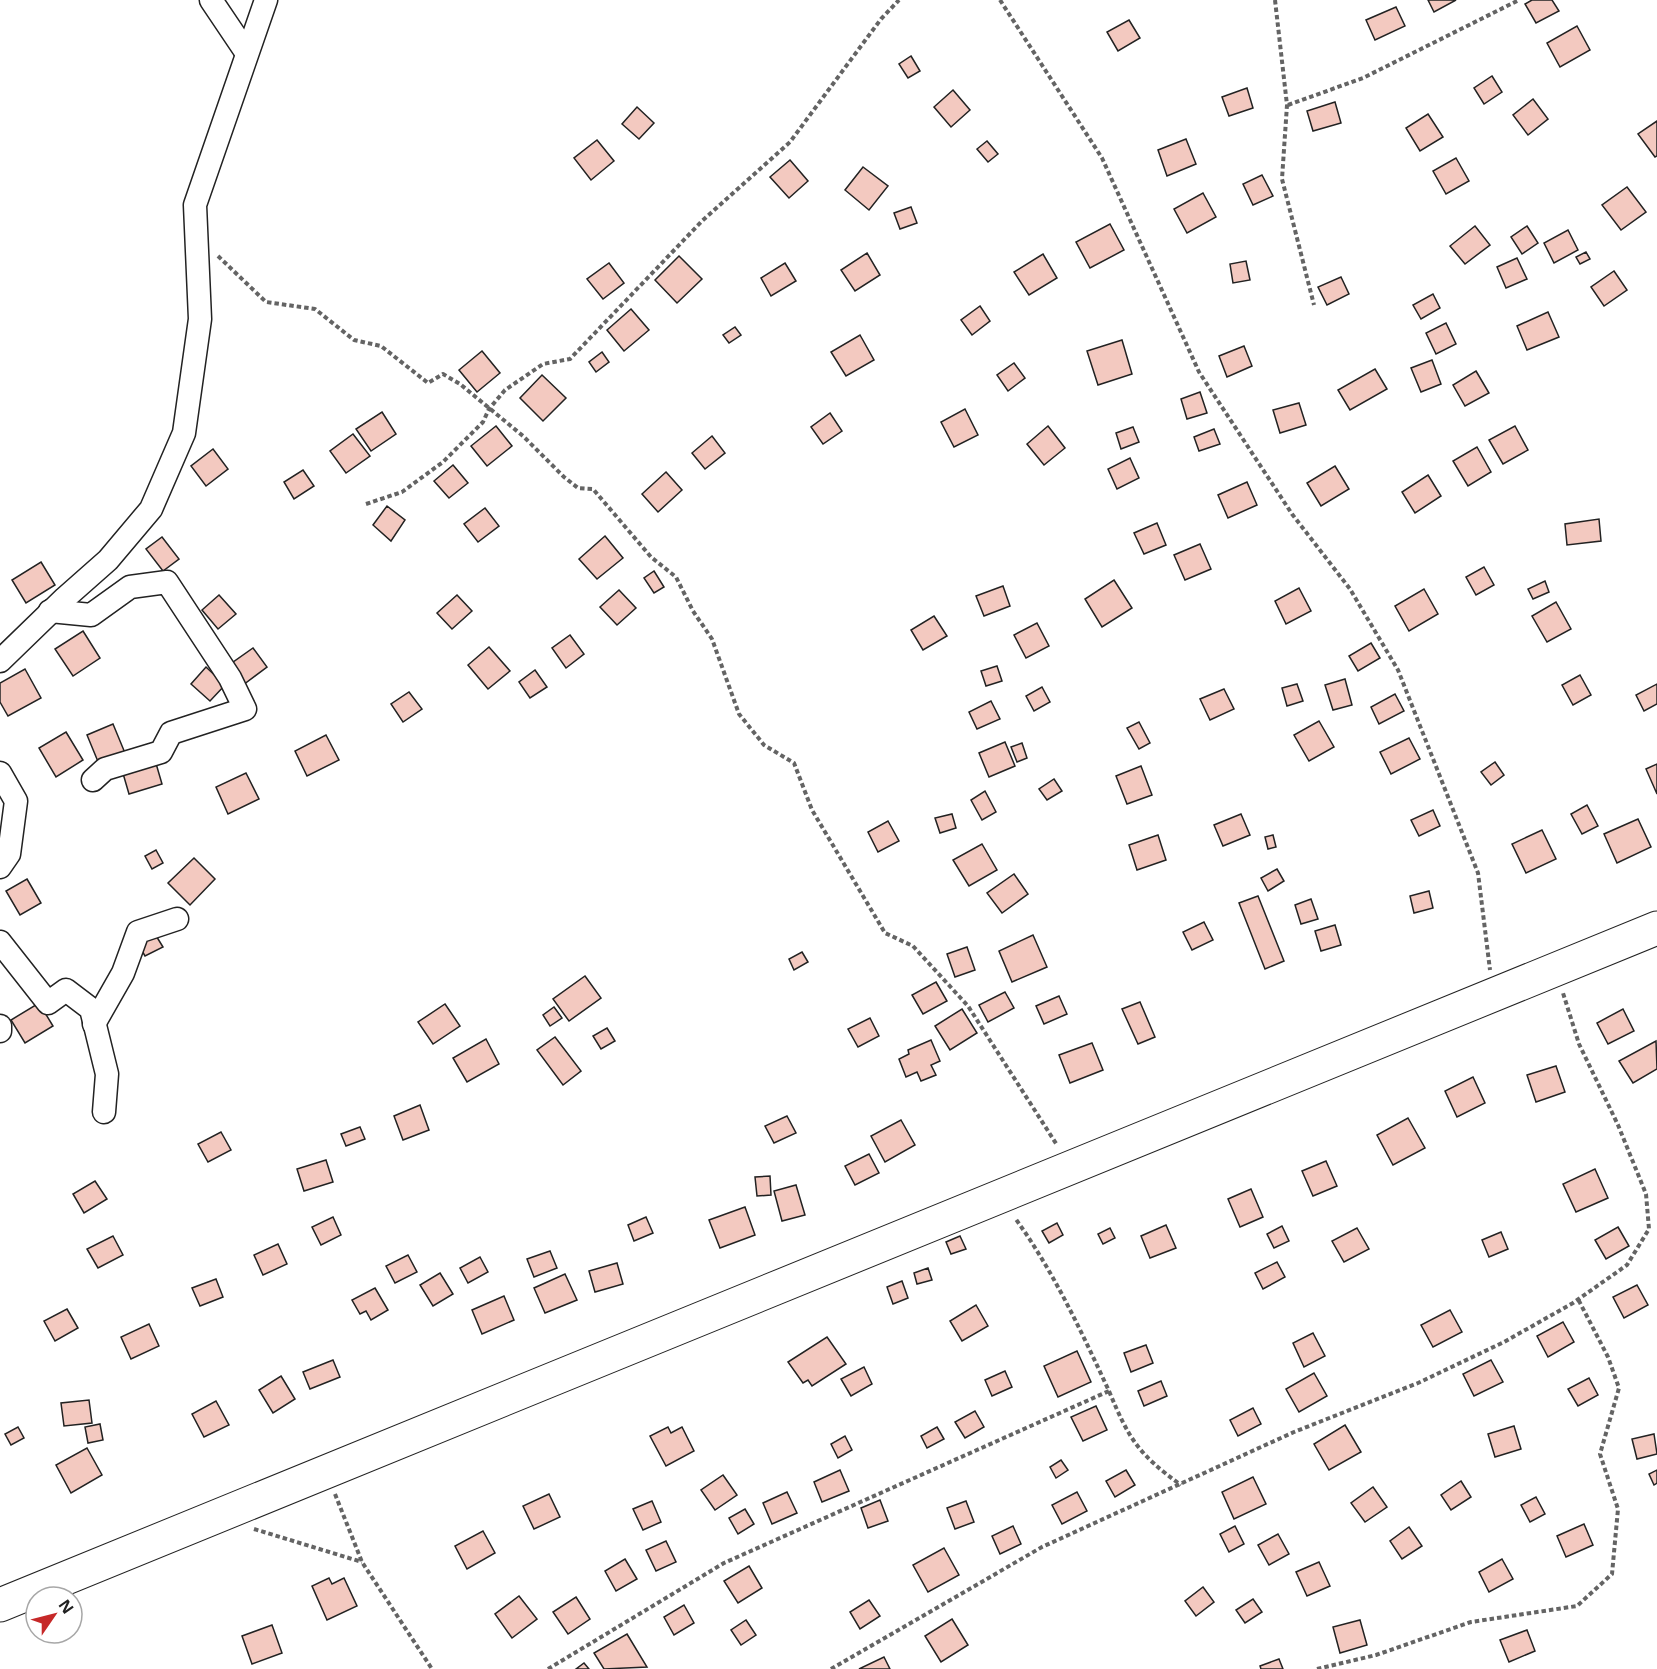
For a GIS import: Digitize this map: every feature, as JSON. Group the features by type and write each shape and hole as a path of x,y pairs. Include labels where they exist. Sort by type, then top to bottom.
{"highway":[{"path":"0,1605 1657,928"}],"street":[{"path":"211,0 246,52"},
{"path":"0,661 50,611 108,560 151,509 184,434 200,319 195,204 266,0"},
{"path":"50,611 91,615 130,588 167,582 230,678 245,709 171,733 161,752 105,769 93,780"},
{"path":"0,773 16,801 9,854 0,867"},
{"path":"94,1024 123,973 138,932 177,919"},
{"path":"4,954 48,1003 66,990 91,1009 107,1074 104,1112"},
{"path":"0,1026 0,1031"}],"path":[{"path":"366,504 402,492 443,462 483,422 489,409 505,390 543,364 570,359 702,221 790,142 881,19 898,0"},
{"path":"1000,0 1102,158 1198,372 1292,514 1350,589 1398,670 1478,873 1492,995"},
{"path":"1275,0 1287,105 1282,179 1314,305"},
{"path":"1287,105 1363,78 1519,0"},
{"path":"196,239 266,302 315,309 354,340 381,346 428,383 442,374 460,384 524,436 564,477 578,488 593,489 651,556 676,577 693,611 712,639 739,714 764,745 794,763 812,810 885,933 913,946 968,1006 1071,1166"},
{"path":"831,1669 1041,1547 1294,1432 1418,1383 1504,1341 1578,1299 1627,1265 1649,1229 1646,1194 1618,1125 1579,1044 1556,969"},
{"path":"999,1195 1038,1251 1070,1308 1131,1438 1149,1462 1181,1485"},
{"path":"1317,1669 1376,1655 1471,1622 1577,1606 1612,1574 1618,1509 1600,1454 1609,1414 1619,1388 1608,1357 1578,1299"},
{"path":"548,1669 724,1563 1109,1391"},
{"path":"326,1471 362,1562 432,1669"},
{"path":"215,1517 362,1562"}],"building":[{"path":"1428,0 1456,0 1434,12"},
{"path":"1532,0 1552,0 1559,11 1536,23 1525,4"},
{"path":"1396,7 1405,26 1375,40 1366,20"},
{"path":"1129,20 1140,38 1118,51 1107,32"},
{"path":"1577,26 1590,50 1560,67 1547,43"},
{"path":"911,56 920,71 908,78 899,64"},
{"path":"1492,76 1502,92 1484,104 1474,88"},
{"path":"1247,88 1253,108 1229,116 1222,97"},
{"path":"953,90 970,110 951,127 934,107"},
{"path":"1533,99 1548,119 1528,135 1513,115"},
{"path":"1335,102 1341,123 1313,131 1307,111"},
{"path":"637,107 654,123 639,139 622,124"},
{"path":"1428,114 1443,137 1420,151 1406,128"},
{"path":"1657,121 1657,156 1655,157 1638,134"},
{"path":"1186,139 1196,164 1167,176 1158,150"},
{"path":"597,140 614,161 591,180 574,158"},
{"path":"987,141 998,154 988,162 977,149"},
{"path":"1456,158 1469,181 1446,194 1433,171"},
{"path":"790,160 808,181 789,198 770,177"},
{"path":"863,167 888,186 869,210 845,190"},
{"path":"1262,175 1273,196 1253,205 1243,184"},
{"path":"1627,187 1646,212 1621,230 1602,205"},
{"path":"1203,193 1216,217 1187,233 1174,209"},
{"path":"911,207 917,223 900,229 894,213"},
{"path":"1110,224 1124,250 1090,268 1076,242"},
{"path":"1475,226 1490,245 1465,264 1450,246"},
{"path":"1527,226 1538,243 1522,254 1511,237"},
{"path":"1568,230 1578,250 1554,263 1544,243"},
{"path":"1586,252 1590,259 1580,264 1576,257"},
{"path":"867,253 880,275 855,291 841,270"},
{"path":"1043,254 1057,278 1029,295 1014,272"},
{"path":"679,256 702,279 677,303 655,280"},
{"path":"1517,258 1527,279 1506,288 1497,267"},
{"path":"1246,261 1250,280 1233,283 1230,264"},
{"path":"609,263 624,283 603,299 587,279"},
{"path":"785,263 796,281 771,296 761,278"},
{"path":"1614,271 1627,290 1604,306 1591,287"},
{"path":"1341,277 1349,294 1327,305 1318,287"},
{"path":"1433,294 1440,308 1421,319 1413,305"},
{"path":"980,306 990,321 972,335 961,320"},
{"path":"631,309 649,330 624,351 607,330"},
{"path":"1548,312 1559,337 1527,350 1517,326"},
{"path":"1446,323 1456,344 1436,354 1426,333"},
{"path":"735,327 741,335 729,343 723,335"},
{"path":"860,335 874,360 846,376 831,352"},
{"path":"1122,340 1132,374 1098,385 1087,351"},
{"path":"1244,346 1252,366 1227,377 1219,356"},
{"path":"482,351 500,373 477,392 459,370"},
{"path":"602,352 609,362 596,372 589,362"},
{"path":"1432,360 1441,384 1421,392 1411,368"},
{"path":"1014,363 1025,378 1008,391 997,375"},
{"path":"1375,369 1387,389 1350,410 1338,390"},
{"path":"1476,371 1489,393 1465,406 1453,385"},
{"path":"542,375 566,398 543,421 520,398"},
{"path":"1200,392 1207,413 1187,419 1181,399"},
{"path":"1299,403 1306,425 1280,433 1273,410"},
{"path":"965,409 978,435 954,447 941,422"},
{"path":"382,412 396,434 371,451 356,429"},
{"path":"830,413 842,431 823,444 811,427"},
{"path":"496,426 512,446 487,466 471,446"},
{"path":"1048,426 1065,448 1044,465 1027,444"},
{"path":"1515,426 1528,450 1503,464 1489,440"},
{"path":"1133,427 1139,442 1121,449 1116,433"},
{"path":"1214,429 1220,444 1199,451 1194,437"},
{"path":"353,434 370,456 346,473 330,451"},
{"path":"712,436 725,453 705,469 692,453"},
{"path":"1477,447 1491,472 1468,486 1453,461"},
{"path":"213,449 228,469 206,486 191,466"},
{"path":"1130,458 1139,478 1117,489 1108,469"},
{"path":"453,465 468,483 449,498 434,481"},
{"path":"1335,466 1349,489 1321,506 1307,483"},
{"path":"303,470 314,486 294,499 284,482"},
{"path":"666,472 682,490 658,512 642,494"},
{"path":"1428,475 1441,496 1415,513 1402,492"},
{"path":"1247,482 1257,505 1228,518 1218,495"},
{"path":"387,506 405,520 391,541 373,525"},
{"path":"485,508 499,526 478,542 464,524"},
{"path":"1599,519 1601,541 1567,545 1565,524"},
{"path":"1157,523 1166,545 1144,554 1134,533"},
{"path":"605,536 623,558 597,579 579,559"},
{"path":"162,537 179,559 163,571 146,549"},
{"path":"1200,544 1211,569 1185,580 1174,555"},
{"path":"41,562 55,585 26,603 12,580"},
{"path":"1484,567 1494,585 1476,595 1466,577"},
{"path":"654,571 664,587 654,593 644,578"},
{"path":"1114,580 1132,608 1102,627 1085,599"},
{"path":"1545,581 1549,592 1533,599 1528,589"},
{"path":"1003,586 1010,606 984,616 976,596"},
{"path":"1299,588 1311,611 1286,624 1275,601"},
{"path":"1424,589 1438,614 1409,631 1395,606"},
{"path":"619,590 636,608 617,625 600,607"},
{"path":"219,595 236,614 218,629 202,610"},
{"path":"457,595 472,611 452,629 437,613"},
{"path":"1556,602 1571,629 1547,642 1532,616"},
{"path":"934,616 947,636 923,650 911,630"},
{"path":"1037,623 1049,646 1026,658 1014,635"},
{"path":"83,631 100,658 73,676 55,649"},
{"path":"570,635 584,654 566,668 552,648"},
{"path":"1371,643 1380,658 1358,671 1349,656"},
{"path":"489,647 510,671 488,689 468,665"},
{"path":"253,648 267,667 243,685 229,665"},
{"path":"997,666 1002,681 986,686 981,671"},
{"path":"206,667 225,685 210,701 191,684"},
{"path":"25,669 41,698 8,716 0,702 0,683"},
{"path":"535,670 547,687 530,698 519,682"},
{"path":"1580,675 1591,695 1573,705 1562,685"},
{"path":"1345,679 1352,705 1333,710 1325,685"},
{"path":"1297,684 1303,701 1287,706 1282,688"},
{"path":"1657,684 1657,704 1644,711 1636,695"},
{"path":"1042,687 1050,702 1034,711 1026,696"},
{"path":"1224,689 1234,709 1210,720 1200,699"},
{"path":"409,692 422,709 403,722 391,704"},
{"path":"1395,694 1404,711 1379,724 1371,707"},
{"path":"991,701 1000,719 977,729 969,712"},
{"path":"1319,721 1334,747 1309,761 1294,735"},
{"path":"1139,722 1150,743 1139,749 1127,728"},
{"path":"113,724 125,753 99,764 87,735"},
{"path":"66,732 83,760 56,777 39,748"},
{"path":"326,735 339,760 307,776 295,751"},
{"path":"1409,738 1420,759 1391,774 1380,752"},
{"path":"1005,742 1015,766 989,777 979,753"},
{"path":"1022,743 1027,758 1017,762 1011,747"},
{"path":"155,760 162,784 129,794 122,770"},
{"path":"1495,762 1504,775 1491,785 1481,772"},
{"path":"1657,764 1657,794 1646,769"},
{"path":"1141,766 1152,795 1127,804 1116,776"},
{"path":"246,773 259,799 228,814 216,787"},
{"path":"1054,779 1062,791 1047,800 1039,789"},
{"path":"985,791 996,812 982,820 971,800"},
{"path":"1587,805 1598,826 1582,834 1571,814"},
{"path":"1433,810 1440,826 1419,836 1411,820"},
{"path":"952,814 956,828 940,833 935,818"},
{"path":"1241,814 1250,835 1223,846 1214,825"},
{"path":"1638,819 1651,847 1617,863 1604,834"},
{"path":"888,821 899,841 878,852 868,832"},
{"path":"1542,830 1556,859 1526,873 1512,844"},
{"path":"1158,835 1166,860 1137,870 1129,845"},
{"path":"1273,835 1276,847 1268,849 1265,837"},
{"path":"982,844 997,870 969,886 953,860"},
{"path":"156,850 163,863 152,869 145,856"},
{"path":"194,858 215,879 190,905 168,883"},
{"path":"1277,869 1284,881 1268,891 1261,878"},
{"path":"1014,874 1028,894 1002,913 987,893"},
{"path":"27,879 41,903 20,915 6,891"},
{"path":"1429,891 1433,908 1414,913 1410,896"},
{"path":"1258,896 1284,961 1265,969 1239,903"},
{"path":"1311,899 1318,919 1301,924 1295,905"},
{"path":"1204,922 1213,940 1192,950 1183,932"},
{"path":"1335,925 1341,945 1321,951 1315,931"},
{"path":"155,934 163,947 145,956 138,944"},
{"path":"1033,935 1047,967 1012,982 999,951"},
{"path":"967,947 975,970 955,977 947,954"},
{"path":"802,952 808,962 794,970 789,959"},
{"path":"585,976 601,998 569,1021 553,999"},
{"path":"936,982 947,1001 923,1014 912,995"},
{"path":"1005,992 1014,1008 988,1022 979,1005"},
{"path":"1059,996 1067,1014 1044,1024 1036,1006"},
{"path":"1140,1002 1155,1037 1138,1044 1122,1009"},
{"path":"39,1003 53,1026 25,1043 11,1020"},
{"path":"445,1004 460,1026 433,1044 418,1022"},
{"path":"554,1007 562,1018 550,1026 543,1015"},
{"path":"962,1009 977,1033 950,1050 935,1026"},
{"path":"1623,1009 1634,1031 1608,1044 1597,1023"},
{"path":"870,1018 879,1036 858,1047 848,1029"},
{"path":"607,1028 615,1041 601,1049 593,1036"},
{"path":"555,1037 581,1071 563,1085 537,1050"},
{"path":"486,1039 499,1064 467,1082 453,1058"},
{"path":"931,1040 940,1061 931,1065 936,1075 921,1081 917,1072 906,1077 899,1059 909,1054 908,1050"},
{"path":"1656,1041 1657,1069 1633,1083 1619,1061"},
{"path":"1092,1043 1103,1070 1070,1083 1059,1055"},
{"path":"1556,1066 1565,1092 1536,1102 1527,1075"},
{"path":"1473,1077 1485,1103 1457,1117 1445,1091"},
{"path":"420,1105 429,1130 403,1140 394,1116"},
{"path":"787,1116 796,1133 774,1143 765,1126"},
{"path":"1408,1118 1425,1148 1393,1165 1377,1135"},
{"path":"901,1120 915,1145 885,1162 871,1136"},
{"path":"360,1127 365,1139 346,1146 341,1134"},
{"path":"221,1132 231,1150 208,1162 198,1144"},
{"path":"869,1154 879,1173 855,1185 845,1166"},
{"path":"326,1160 333,1182 304,1191 297,1169"},
{"path":"1326,1161 1337,1186 1313,1196 1302,1171"},
{"path":"1595,1169 1608,1198 1576,1212 1563,1184"},
{"path":"770,1176 771,1195 757,1196 755,1177"},
{"path":"95,1181 107,1199 84,1213 73,1194"},
{"path":"796,1185 805,1215 782,1221 774,1191"},
{"path":"1251,1189 1263,1217 1240,1227 1228,1199"},
{"path":"745,1207 755,1235 720,1248 709,1220"},
{"path":"333,1217 341,1235 321,1245 312,1227"},
{"path":"646,1217 653,1233 634,1241 628,1225"},
{"path":"1057,1223 1063,1235 1049,1243 1042,1231"},
{"path":"1166,1225 1176,1248 1150,1258 1141,1236"},
{"path":"1282,1226 1289,1241 1274,1248 1267,1234"},
{"path":"1618,1227 1629,1246 1606,1259 1595,1240"},
{"path":"1110,1228 1115,1238 1103,1244 1098,1234"},
{"path":"1357,1228 1369,1249 1344,1262 1332,1241"},
{"path":"1501,1232 1508,1249 1489,1257 1482,1240"},
{"path":"113,1236 123,1255 98,1268 87,1249"},
{"path":"960,1236 966,1249 951,1254 946,1242"},
{"path":"278,1244 287,1264 263,1275 254,1255"},
{"path":"550,1251 557,1268 534,1277 527,1259"},
{"path":"408,1255 417,1272 395,1283 386,1266"},
{"path":"480,1257 488,1272 468,1283 460,1268"},
{"path":"1277,1262 1285,1277 1263,1289 1255,1273"},
{"path":"617,1263 623,1284 595,1292 589,1271"},
{"path":"928,1268 932,1280 917,1284 914,1273"},
{"path":"440,1273 453,1294 433,1306 420,1285"},
{"path":"565,1274 577,1300 545,1313 534,1288"},
{"path":"216,1279 223,1297 200,1306 192,1288"},
{"path":"902,1281 908,1298 893,1304 887,1287"},
{"path":"1637,1285 1648,1305 1624,1318 1613,1297"},
{"path":"375,1288 388,1310 371,1320 366,1311 360,1314 352,1300"},
{"path":"504,1296 514,1320 482,1334 472,1310"},
{"path":"976,1305 988,1326 962,1341 950,1321"},
{"path":"67,1309 78,1328 55,1341 44,1321"},
{"path":"1450,1310 1462,1332 1433,1347 1421,1325"},
{"path":"1563,1322 1574,1342 1548,1357 1537,1336"},
{"path":"149,1324 159,1346 131,1359 121,1337"},
{"path":"1313,1333 1325,1356 1304,1367 1293,1343"},
{"path":"827,1337 846,1364 812,1386 808,1380 803,1383 788,1362"},
{"path":"1146,1345 1153,1363 1131,1372 1124,1353"},
{"path":"1077,1351 1091,1382 1058,1397 1044,1366"},
{"path":"333,1360 340,1377 310,1389 303,1372"},
{"path":"1491,1360 1503,1382 1474,1396 1463,1374"},
{"path":"864,1367 872,1384 851,1396 841,1379"},
{"path":"1005,1371 1012,1387 992,1396 985,1380"},
{"path":"1314,1373 1327,1396 1299,1412 1286,1389"},
{"path":"281,1376 295,1399 273,1413 259,1390"},
{"path":"1589,1378 1598,1395 1578,1406 1568,1389"},
{"path":"1161,1381 1167,1396 1144,1406 1138,1391"},
{"path":"89,1400 92,1423 64,1426 61,1403"},
{"path":"216,1401 229,1425 204,1437 192,1414"},
{"path":"1096,1406 1107,1430 1083,1441 1071,1417"},
{"path":"1253,1408 1261,1424 1238,1436 1230,1420"},
{"path":"975,1411 984,1427 965,1438 955,1422"},
{"path":"100,1424 103,1440 88,1443 85,1427"},
{"path":"1345,1425 1361,1452 1329,1470 1314,1444"},
{"path":"1514,1426 1521,1449 1495,1457 1488,1434"},
{"path":"18,1427 24,1438 11,1445 5,1434"},
{"path":"668,1427 671,1433 682,1427 694,1451 666,1466 650,1436"},
{"path":"937,1427 944,1439 927,1448 921,1436"},
{"path":"1654,1434 1657,1454 1637,1459 1632,1439"},
{"path":"845,1436 852,1450 838,1458 831,1444"},
{"path":"87,1448 102,1475 71,1493 56,1465"},
{"path":"1061,1460 1068,1470 1056,1478 1050,1467"},
{"path":"840,1470 849,1491 822,1502 814,1482"},
{"path":"1126,1470 1135,1485 1115,1497 1106,1481"},
{"path":"1657,1470 1657,1483 1654,1485 1649,1474"},
{"path":"723,1475 737,1495 715,1510 701,1490"},
{"path":"1253,1477 1266,1504 1234,1519 1222,1492"},
{"path":"1461,1481 1471,1497 1451,1510 1441,1495"},
{"path":"1373,1487 1387,1507 1365,1522 1351,1503"},
{"path":"787,1492 797,1513 772,1524 763,1503"},
{"path":"1077,1492 1087,1511 1062,1524 1052,1505"},
{"path":"549,1494 560,1517 534,1529 523,1506"},
{"path":"1536,1497 1545,1514 1530,1522 1521,1505"},
{"path":"880,1500 888,1521 868,1528 861,1508"},
{"path":"652,1501 661,1522 643,1530 633,1509"},
{"path":"966,1501 974,1522 955,1529 947,1508"},
{"path":"745,1509 754,1524 738,1534 729,1518"},
{"path":"1584,1524 1593,1545 1566,1557 1557,1536"},
{"path":"1013,1526 1021,1544 1000,1554 992,1536"},
{"path":"1235,1526 1244,1544 1229,1552 1220,1534"},
{"path":"1409,1527 1422,1546 1402,1559 1390,1541"},
{"path":"483,1531 495,1553 467,1569 455,1546"},
{"path":"1278,1534 1289,1554 1269,1565 1258,1545"},
{"path":"666,1541 676,1562 656,1571 646,1550"},
{"path":"944,1548 959,1575 928,1592 913,1565"},
{"path":"625,1559 637,1579 616,1591 605,1571"},
{"path":"1502,1559 1513,1579 1489,1592 1479,1572"},
{"path":"1319,1562 1330,1586 1307,1596 1296,1572"},
{"path":"749,1566 762,1588 738,1603 724,1581"},
{"path":"329,1578 332,1584 344,1578 357,1606 327,1620 312,1586"},
{"path":"1203,1587 1214,1602 1196,1616 1185,1601"},
{"path":"519,1596 537,1619 512,1638 495,1614"},
{"path":"576,1597 590,1619 568,1634 553,1612"},
{"path":"1253,1599 1262,1612 1245,1623 1236,1610"},
{"path":"869,1600 880,1616 860,1629 850,1612"},
{"path":"684,1605 694,1623 674,1635 664,1617"},
{"path":"952,1619 968,1645 941,1662 925,1636"},
{"path":"746,1620 756,1635 741,1645 731,1630"},
{"path":"1360,1620 1367,1645 1340,1653 1333,1627"},
{"path":"272,1625 282,1653 252,1664 242,1636"},
{"path":"1527,1630 1535,1651 1509,1662 1500,1640"},
{"path":"627,1634 647,1667 604,1669 594,1653"},
{"path":"884,1657 890,1669 859,1669"},
{"path":"1279,1659 1283,1669 1261,1669 1260,1666"},
{"path":"584,1663 589,1669 576,1669"}]}
